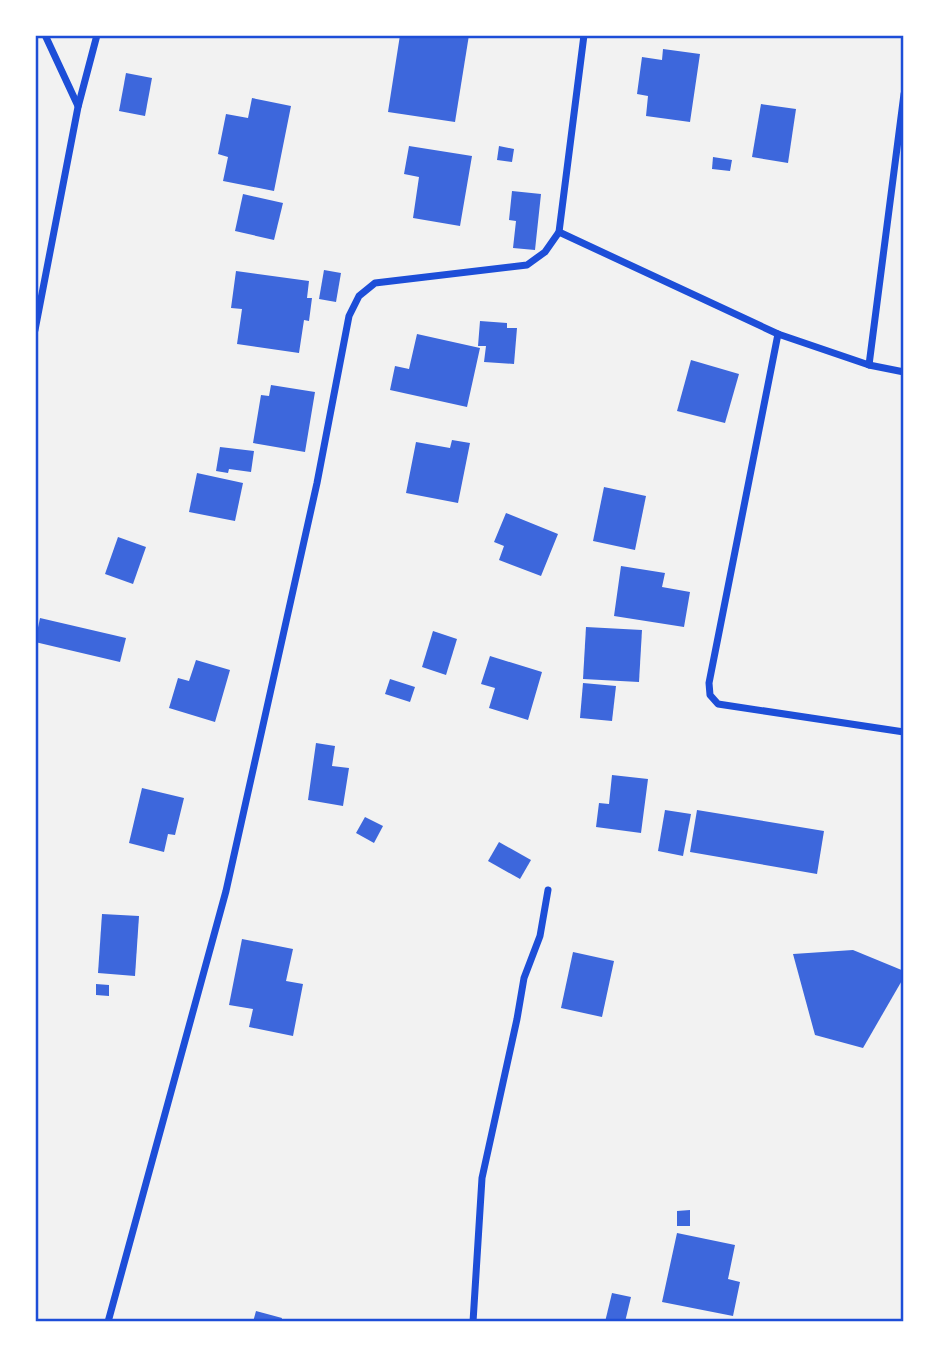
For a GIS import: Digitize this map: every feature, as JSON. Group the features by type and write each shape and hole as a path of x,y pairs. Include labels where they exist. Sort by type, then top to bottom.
{"street":[{"path":"45,35 78,107"},
{"path":"35,330 78,107 97,35"},
{"path":"108,1322 226,891 317,483 349,316 359,296 375,283 527,265 545,252 559,232 584,35"},
{"path":"869,365 904,94"},
{"path":"559,232 778,334 869,365 904,372"},
{"path":"778,334 709,683 710,695 719,704 904,732"},
{"path":"473,1322 482,1178 524,978 540,936 548,890"}],"building":[{"path":"400,35 469,35 455,122 388,112"},
{"path":"663,49 700,54 690,122 646,116 648,96 637,94 642,57 662,60"},
{"path":"126,73 152,78 145,116 119,111"},
{"path":"252,98 291,106 274,191 223,181 228,157 218,154 226,114 248,118"},
{"path":"761,104 796,109 788,163 752,157"},
{"path":"409,146 472,156 460,226 413,218 419,177 404,174"},
{"path":"499,146 514,149 512,162 497,160"},
{"path":"713,157 732,160 730,171 712,169"},
{"path":"512,191 541,194 535,250 513,248 516,221 509,220"},
{"path":"243,194 283,203 274,240 235,231"},
{"path":"324,270 341,273 336,302 319,299"},
{"path":"236,271 309,281 307,298 312,298 309,321 304,320 299,353 237,344 242,309 231,308"},
{"path":"480,321 507,323 507,328 517,328 514,364 484,362 486,346 478,346"},
{"path":"417,334 480,348 467,407 390,390 395,366 409,369"},
{"path":"691,360 739,374 725,423 677,411"},
{"path":"271,385 315,392 305,452 253,443 261,395 269,396"},
{"path":"452,440 470,443 458,503 406,493 416,442 450,448"},
{"path":"220,447 254,451 251,472 229,469 228,473 216,471"},
{"path":"197,473 243,483 235,521 189,512"},
{"path":"604,487 646,496 635,550 593,541"},
{"path":"506,513 558,534 541,576 499,560 504,546 494,542"},
{"path":"118,537 146,547 133,584 105,574"},
{"path":"621,566 665,573 662,587 690,592 684,627 614,616"},
{"path":"40,618 126,638 120,662 35,642"},
{"path":"586,627 642,630 639,682 583,679"},
{"path":"433,631 457,639 446,675 422,667"},
{"path":"490,656 542,672 528,720 489,708 495,688 481,684"},
{"path":"196,660 230,670 215,722 169,708 178,678 189,681"},
{"path":"390,679 415,687 410,702 385,694"},
{"path":"583,683 616,686 612,721 580,718"},
{"path":"316,743 335,746 332,766 349,768 343,806 308,800"},
{"path":"612,775 648,779 641,833 596,827 599,803 609,804"},
{"path":"142,788 184,798 175,835 168,834 164,852 129,843"},
{"path":"665,810 691,814 683,856 658,851"},
{"path":"697,810 824,831 817,874 690,852"},
{"path":"365,817 383,826 374,843 356,833"},
{"path":"499,842 531,860 520,879 488,861"},
{"path":"102,914 139,916 135,976 98,973"},
{"path":"242,939 293,949 286,981 303,984 293,1036 249,1027 253,1009 229,1005"},
{"path":"853,950 904,971 904,977 863,1048 815,1035 793,954"},
{"path":"573,952 614,961 602,1017 561,1008"},
{"path":"96,984 109,985 109,996 96,995"},
{"path":"690,1210 690,1226 677,1226 677,1211"},
{"path":"677,1233 735,1245 728,1279 740,1282 733,1316 662,1302"},
{"path":"612,1293 631,1297 625,1322 605,1322"},
{"path":"256,1311 282,1318 281,1322 253,1322"}]}
